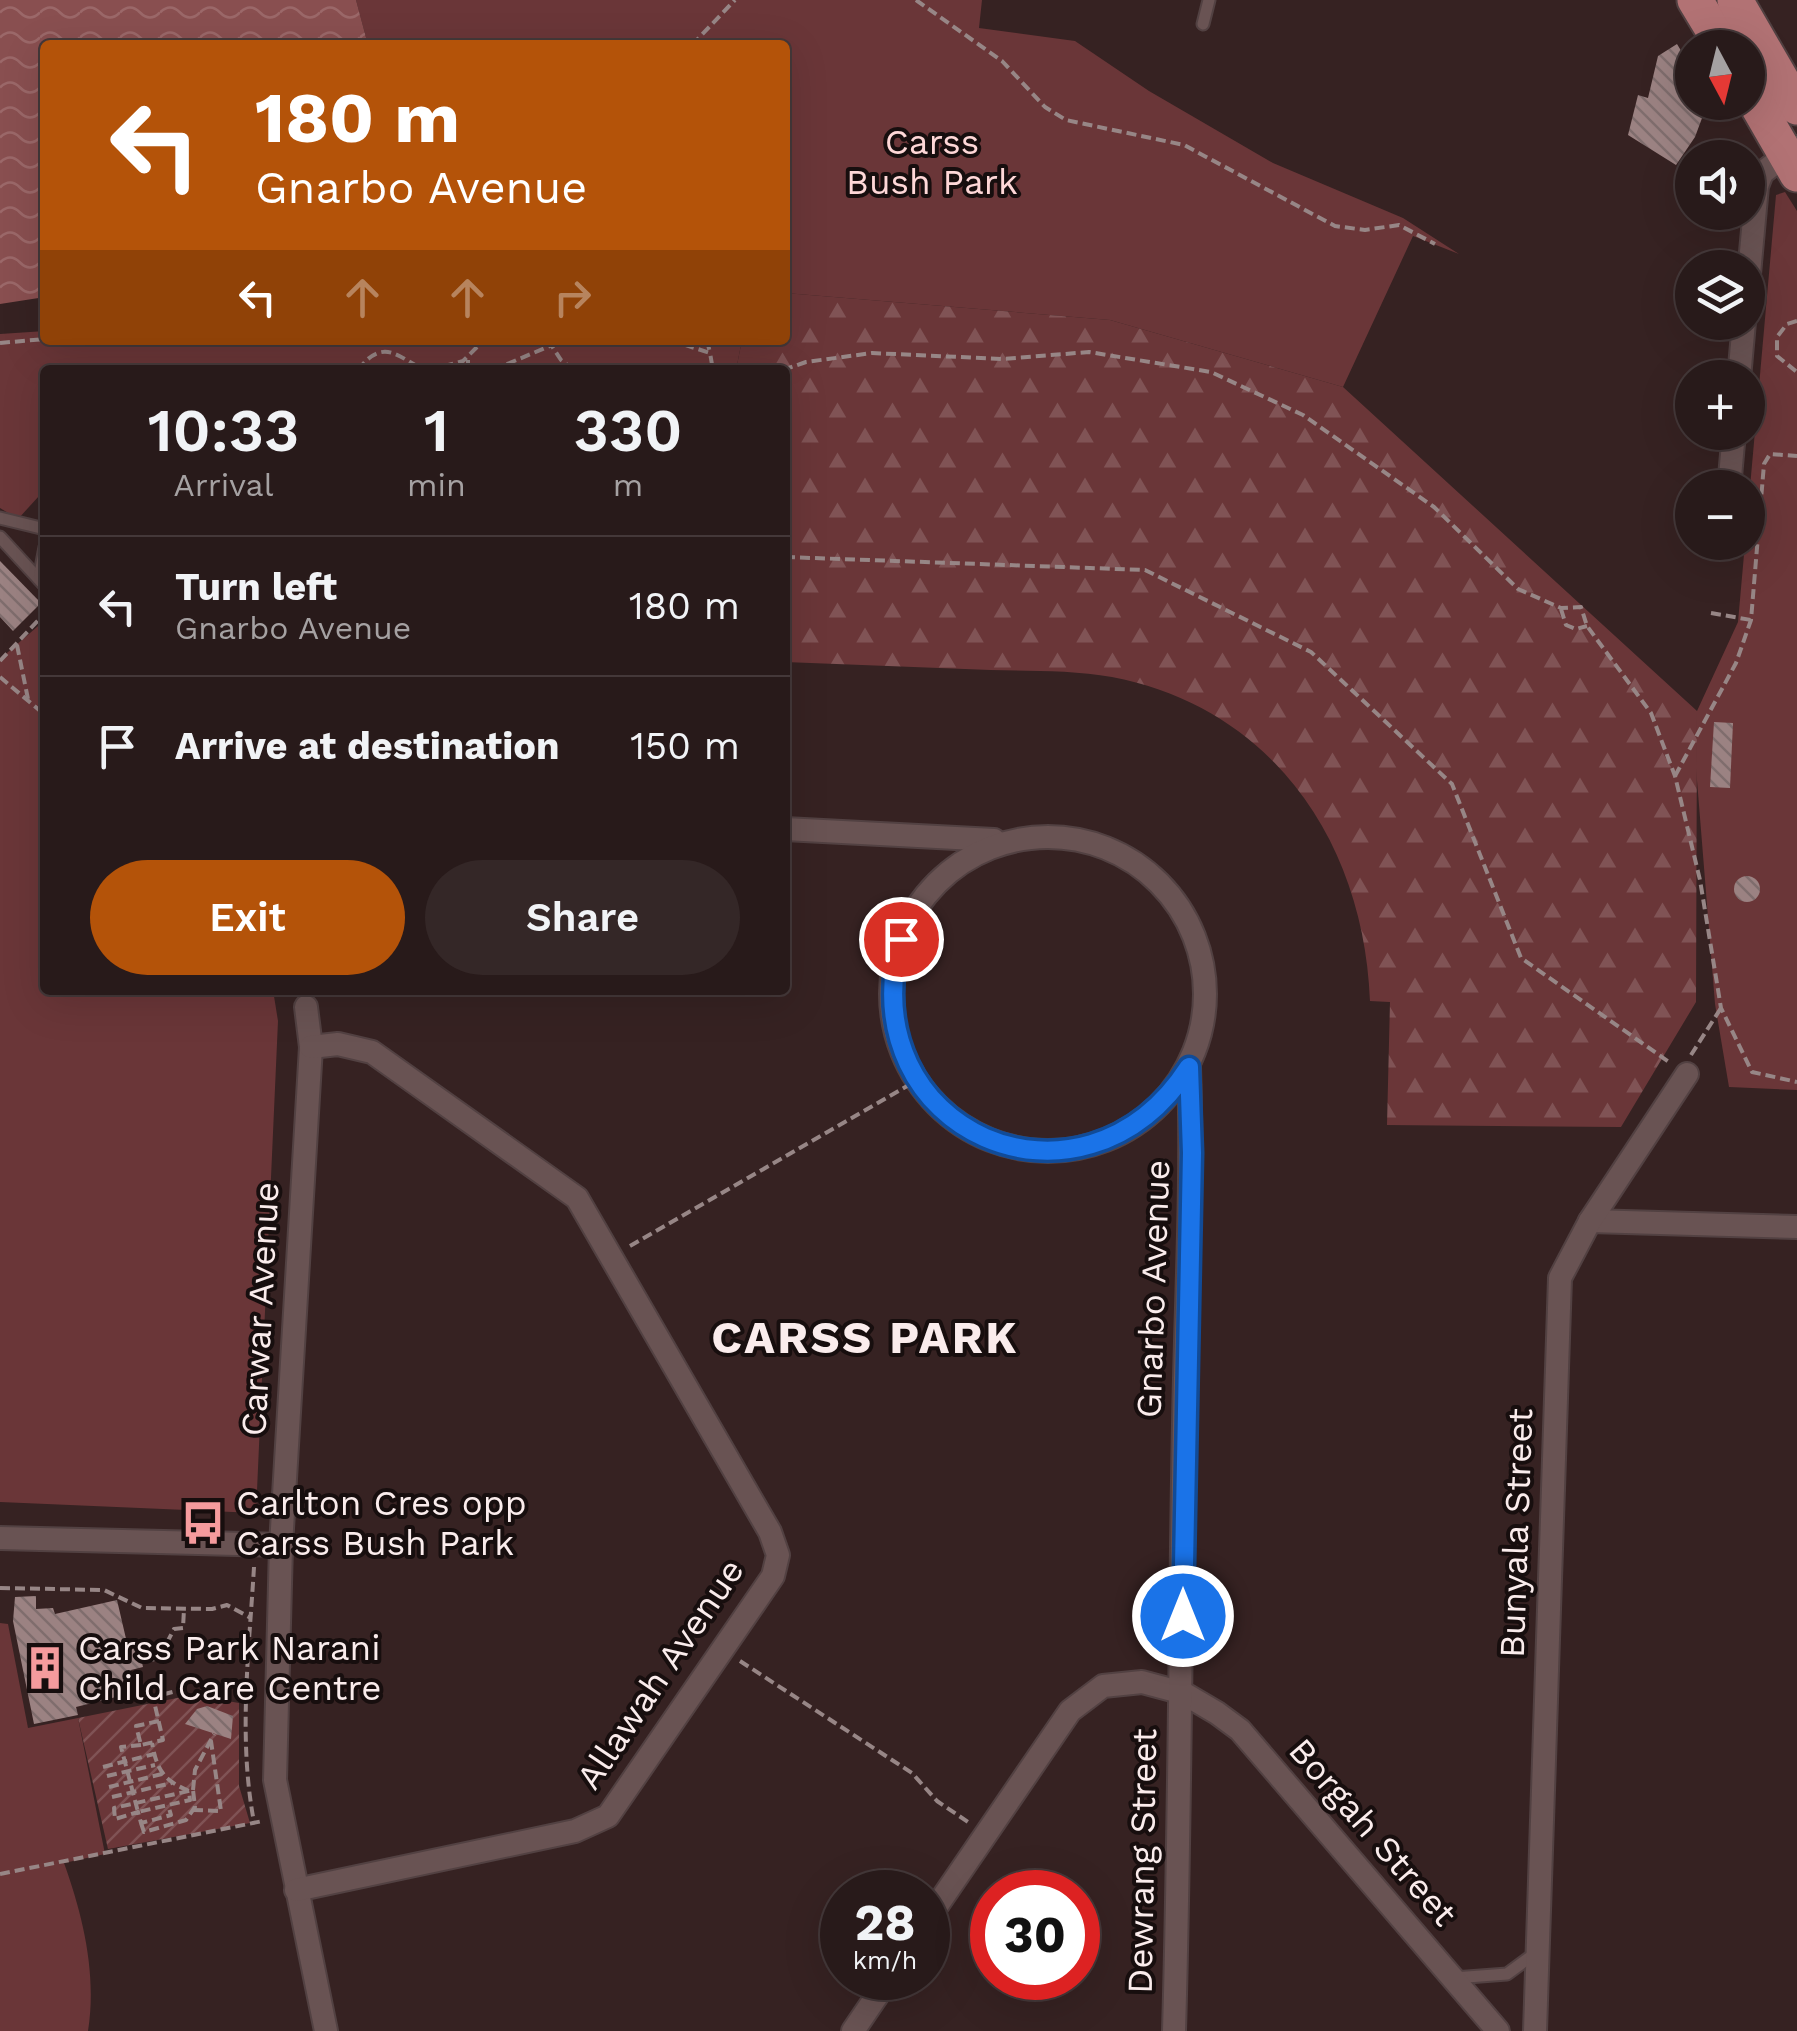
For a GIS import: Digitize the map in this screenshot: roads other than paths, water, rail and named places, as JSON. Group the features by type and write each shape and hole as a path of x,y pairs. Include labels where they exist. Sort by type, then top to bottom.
{"highway":[{"path":"1695,0 1713,30"},
{"path":"1735,0 1797,108"},
{"path":"1765,115 1793,159"}],"street":[{"path":"1751,250 1756,186 1762,173 1793,159"},
{"name":"Gnarbo Avenue","path":"790,830 1055,839 1096,846 1134,864 1169,895 1196,943 1205,991 1204,1021 1189,1067 1162,1102 1125,1132 1059,1152 1022,1149 988,1140 948,1118 916,1082 895,1034 892,977 901,939 934,882 953,866 1003,840"},
{"name":"Carwar Avenue","path":"306,995 311,1047 281,1545 274,1730 275,1780 326,2031"},
{"name":"Allawah Avenue","path":"296,1890 575,1832 600,1821 615,1808 773,1576 778,1555 770,1532 577,1198 372,1052 338,1044 311,1047"},
{"name":"Gnarbo Avenue","path":"1183,1693 1184,1424 1192,1153 1189,1067"},
{"name":"Bunyala Street","path":"1535,2031 1560,1278 1590,1221 1684,1072"},
{"path":"1590,1221 1797,1228"},
{"path":"0,1538 281,1545"},
{"path":"950,1884 1085,1696 1104,1686 1142,1682 1183,1693"},
{"name":"Borgah Street","path":"1183,1693 1240,1730 1498,2031"},
{"name":"Dewrang Street","path":"1174,2031 1180,1830 1176,1738 1183,1693"},
{"path":"853,2031 873,2000"}],"lane":[{"path":"1203,24 1209,0"},
{"path":"0,518 40,529"},
{"path":"0,537 40,581"},
{"path":"1453,1978 1490,1979 1507,1974 1537,1952"}],"water":[{"path":"0,0 356,0 367,40 40,40 40,298 0,304"}],"place":[{"name":"Carlton Cres opp Carss Bush Park","path":"203,1523"},
{"name":"Carss Park Narani Child Care Centre","path":"45,1668"}],"district":[{"name":"CARSS PARK","path":"865,1337"}],"park label":[{"name":"Carss Bush Park","path":"932,162"}]}
